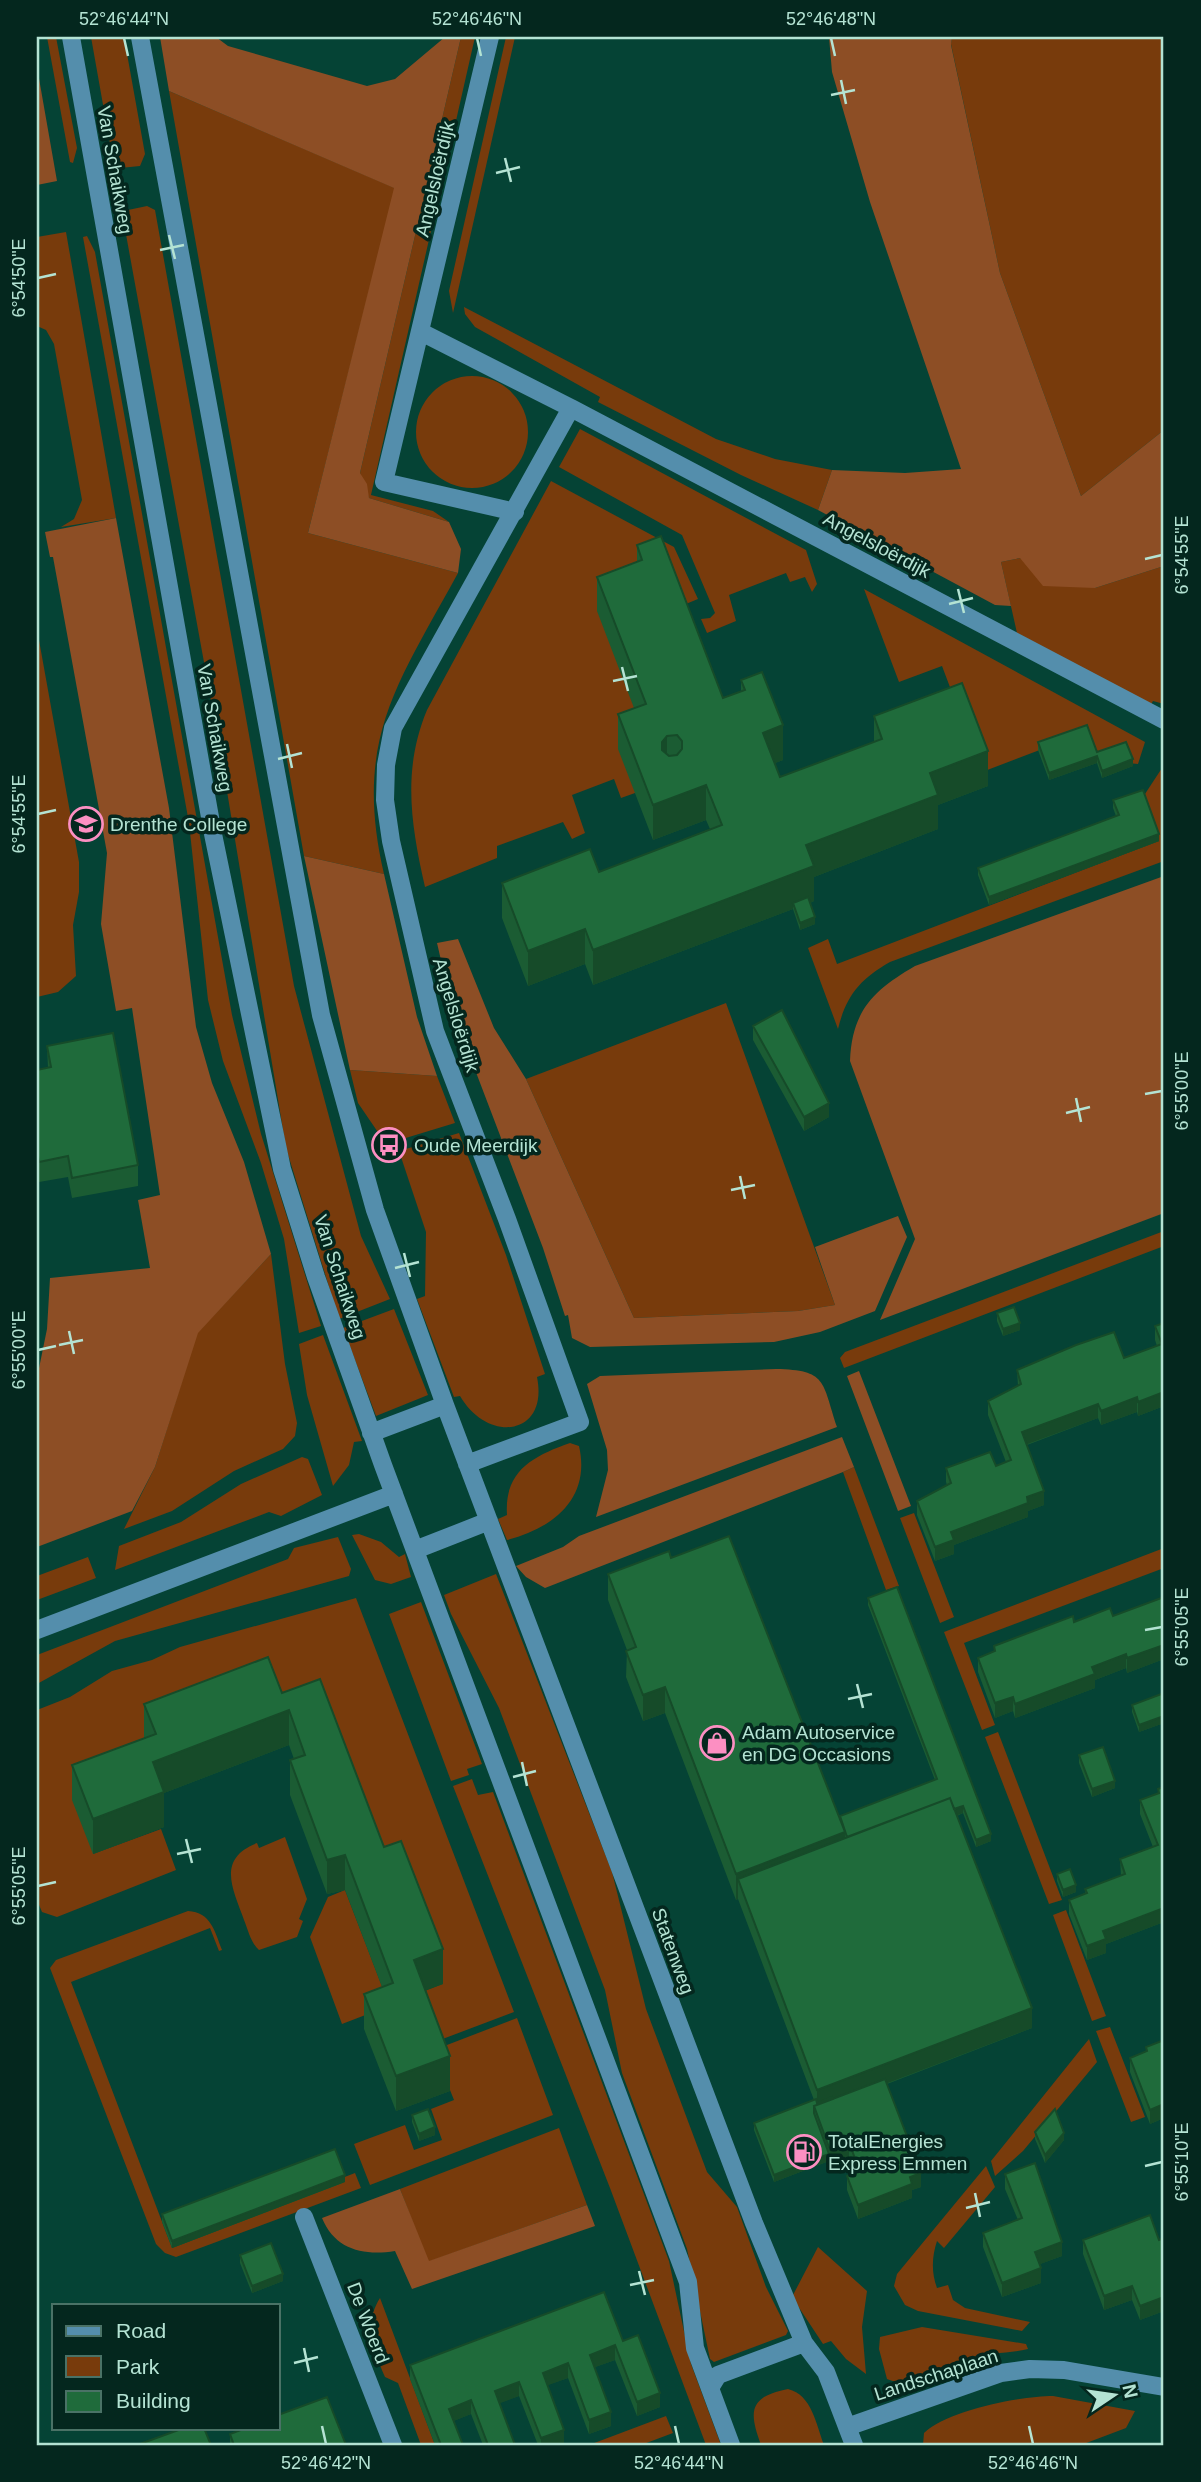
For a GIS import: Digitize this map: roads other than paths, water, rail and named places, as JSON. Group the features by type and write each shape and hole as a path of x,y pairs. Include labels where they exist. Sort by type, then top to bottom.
{"street":[{"name":"Van Schaikweg","path":"71,37 205,793 282,1169 316,1277 394,1494"},
{"path":"139,37 321,1015 375,1210 467,1464"},
{"name":"Angelsloërdijk","path":"490,37 384,482 515,512"},
{"name":"Angelsloërdijk","path":"421,332 1164,720"},
{"name":"Angelsloërdijk","path":"467,1464 580,1422 512,1231 435,1031 391,841 385,800 386,765 393,728 571,408"},
{"path":"372,1433 445,1405"},
{"name":"Statenweg","path":"467,1464 683,2038 804,2343 826,2372 854,2445"},
{"path":"37,1629 394,1494 688,2282 695,2348 731,2445"},
{"path":"415,1550 489,1521"},
{"name":"De Woerd","path":"304,2217 393,2445"},
{"path":"710,2388 718,2375 804,2343"},
{"name":"Landschaplaan","path":"847,2427 1001,2373 1030,2369 1064,2370 1164,2387"}],"place":[{"name":"Drenthe College","path":"86,824"},
{"name":"Oude Meerdijk","path":"389,1145"},
{"name":"Adam Autoservice en DG Occasions","path":"717,1743"},
{"name":"TotalEnergies Express Emmen","path":"804,2152"}]}
